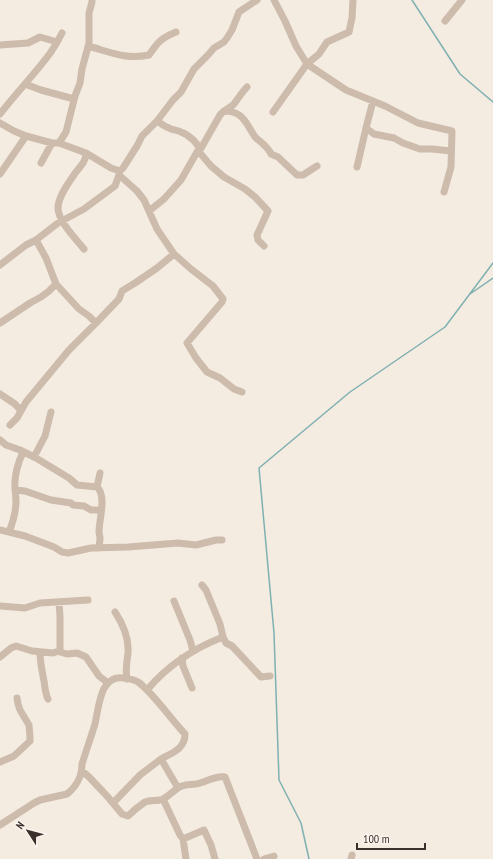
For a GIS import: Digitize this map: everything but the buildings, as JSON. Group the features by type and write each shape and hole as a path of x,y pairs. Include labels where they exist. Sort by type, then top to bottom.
{"street":[{"path":"41,163 55,143 66,132 74,99 80,83 82,68 88,46 89,13 92,0"},
{"path":"0,265 58,223 84,209 114,186 120,171 142,136 157,121 181,92 194,69 214,48 224,42 232,30 239,12 257,0"},
{"path":"274,0 296,46 307,64 346,90 374,101 418,123 452,131 451,167 444,192"},
{"path":"273,112 307,64 319,54 327,42 350,32 353,0"},
{"path":"445,21 459,1"},
{"path":"88,46 125,56 139,57 149,55 158,42 168,35 176,32"},
{"path":"0,114 52,51 62,33"},
{"path":"0,45 28,43 40,37 57,42"},
{"path":"25,84 47,92 74,99"},
{"path":"149,211 164,199 181,180 218,118 234,103 247,87"},
{"path":"357,167 374,101"},
{"path":"224,111 240,115 246,121 255,137 270,151 271,154 278,156 297,175 302,175 318,166"},
{"path":"157,121 188,135 197,145 200,153 211,166 224,177 245,189 268,211 257,235 258,240 264,246"},
{"path":"0,122 14,131 26,136 86,153 119,173 137,191 144,200 157,229 174,254 213,286 223,299 187,343 207,372 220,378 234,389 242,392"},
{"path":"366,128 374,134 394,138 420,149 451,151"},
{"path":"0,174 26,136"},
{"path":"84,249 62,221 58,208 60,198 70,180 84,162 86,153"},
{"path":"36,240 46,258 56,284 79,309 96,323"},
{"path":"10,425 17,418 26,402 69,350 118,299 122,291 158,268 174,254"},
{"path":"0,324 41,297 56,284"},
{"path":"0,394 21,410"},
{"path":"34,457 45,436 51,412"},
{"path":"0,440 6,445 34,457 77,485 98,487"},
{"path":"9,532 14,520 17,468 23,452"},
{"path":"99,548 101,493 98,487 100,473"},
{"path":"15,490 25,491 73,505 84,506 91,510 101,510"},
{"path":"0,530 25,536 54,547 62,552 68,553 91,548 178,544 196,545 222,540"},
{"path":"202,585 206,590 226,643 232,646 261,677 270,676"},
{"path":"0,606 25,608 40,604 88,600"},
{"path":"174,601 193,650"},
{"path":"59,602 59,651"},
{"path":"115,612 126,633 128,651 126,668 128,678"},
{"path":"146,690 165,670 193,650 223,637"},
{"path":"0,657 16,646 32,651 53,653 59,651 67,654 77,654 86,657 100,676 108,683"},
{"path":"40,652 48,699"},
{"path":"182,658 183,666 192,688"},
{"path":"0,825 40,800 70,792 78,781 82,771 82,764 100,699 110,680 118,677 128,678 138,682 185,734 185,739 180,748 140,775 113,803"},
{"path":"0,762 14,756 30,741 29,725 20,710 17,698"},
{"path":"161,760 178,788"},
{"path":"82,771 122,814 128,816 147,801 163,799 178,788 185,785 188,786 222,776 225,777 256,859"},
{"path":"163,799 183,840 186,859"},
{"path":"183,840 204,830 211,845 215,859"},
{"path":"264,859 274,856"}],"waterway":[{"path":"412,0 460,74 493,102"},
{"path":"309,859 301,823 279,780 274,633 259,468 350,392 445,327 493,263"},
{"path":"470,294 493,278"}]}
